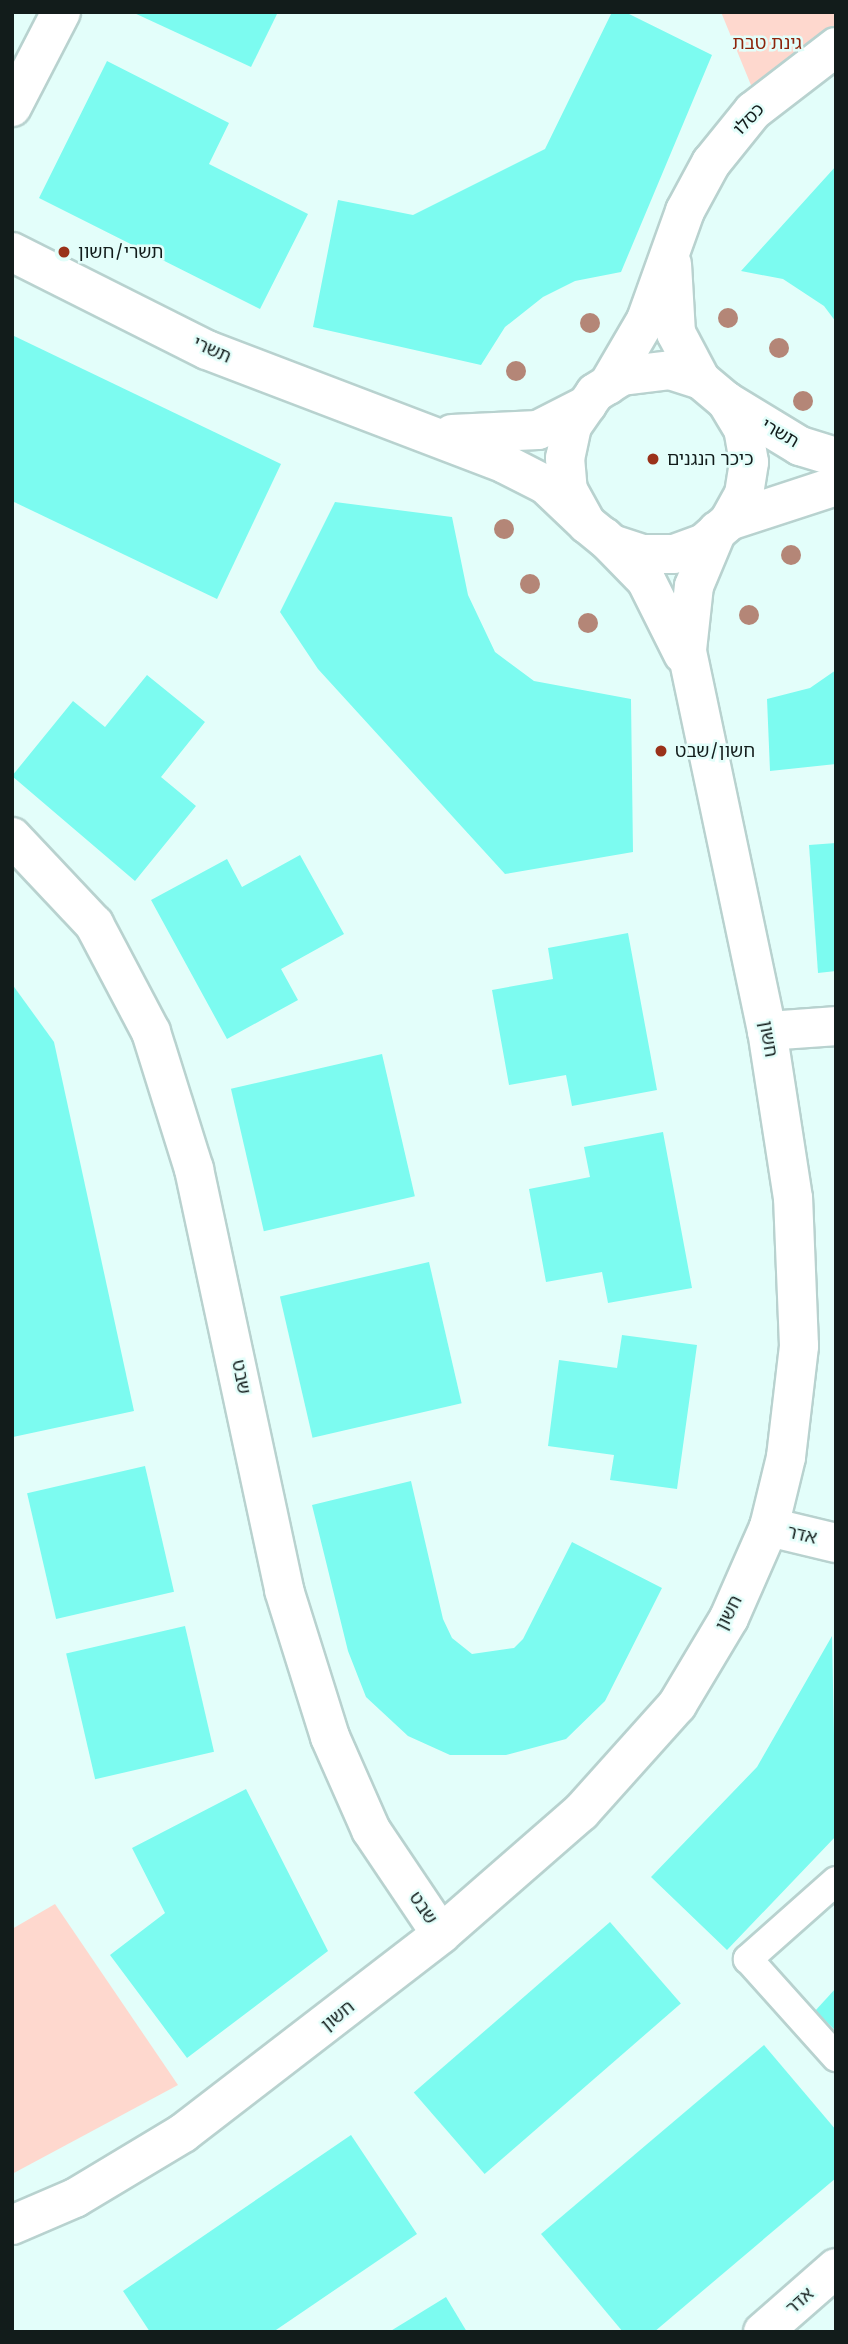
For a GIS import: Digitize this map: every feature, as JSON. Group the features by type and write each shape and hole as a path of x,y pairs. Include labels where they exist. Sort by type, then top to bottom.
{"street":[{"path":"12,107 61,12"},
{"name":"כסלו","path":"597,395 646,320 685,211 711,163 753,111 836,47"},
{"name":"כסלו","path":"685,211 672,258 674,314 685,357 714,391"},
{"name":"תשרי","path":"12,252 207,350 419,430 546,485 594,529"},
{"path":"723,526 744,494 750,462 743,429 714,391 671,370 622,376 597,395 572,426 565,458 568,490 594,529 643,554 674,554 723,526 836,486"},
{"name":"תשרי","path":"714,391 800,446 836,457"},
{"name":"תשרי","path":"419,430 468,436 527,432 597,395"},
{"name":"חשון","path":"12,2225 75,2198 183,2133 441,1934 580,1812 677,1705 729,1618 769,1527 786,1457 799,1346 793,1198 767,1031 693,679 686,616 723,526"},
{"name":"חשון","path":"594,529 633,563 656,594 693,679"},
{"name":"שבט","path":"12,837 94,924 151,1032 212,1245 284,1590 330,1737 371,1830 441,1934"},
{"path":"767,1031 836,1026"},
{"name":"אדר","path":"769,1527 836,1543"},
{"name":"אדר","path":"763,2332 836,2269"}],"lane":[{"path":"836,1881 748,1959 836,2057"}],"green space":[{"name":"גינת טבת","path":"721,12 836,12 836,32 753,90"},
{"path":"55,1904 178,2085 12,2174 12,1929"}],"building":[{"path":"132,12 278,12 251,67"},
{"path":"612,12 625,12 712,55 621,272 575,281 543,297 505,327 481,365 313,327 338,200 413,215 545,149"},
{"path":"107,61 229,123 209,164 308,214 260,309 39,198"},
{"path":"836,166 836,322 824,306 783,279 741,271"},
{"path":"12,335 281,464 217,599 12,501"},
{"path":"335,502 452,517 468,595 495,652 534,681 631,699 633,852 505,874 318,669 280,612"},
{"path":"836,670 836,764 770,771 767,699 810,688"},
{"path":"147,675 205,722 161,777 196,806 135,881 12,776 73,701 105,727"},
{"path":"836,843 836,971 818,973 809,845"},
{"path":"300,855 344,934 281,969 298,1000 227,1039 151,900 227,859 242,887"},
{"path":"628,933 657,1090 572,1106 566,1075 509,1085 492,990 553,979 548,948"},
{"path":"12,984 54,1042 134,1411 13,1437"},
{"path":"382,1054 415,1196 264,1231 231,1089"},
{"path":"663,1132 692,1288 608,1303 602,1272 546,1282 529,1189 590,1177 584,1147"},
{"path":"429,1262 462,1403 313,1438 280,1296"},
{"path":"622,1335 697,1345 677,1489 610,1480 614,1455 548,1446 559,1360 617,1368"},
{"path":"145,1466 174,1592 56,1619 27,1493"},
{"path":"411,1481 443,1619 452,1638 472,1654 514,1648 523,1639 572,1542 662,1588 605,1701 566,1739 506,1755 450,1755 408,1736 366,1697 348,1651 312,1505"},
{"path":"185,1626 214,1752 95,1779 66,1653"},
{"path":"832,1636 836,1836 727,1950 651,1877 757,1767"},
{"path":"246,1789 328,1951 187,2058 110,1955 165,1913 132,1848"},
{"path":"610,1922 681,2004 485,2174 414,2093"},
{"path":"836,1988 836,2031 815,2011"},
{"path":"764,2045 836,2130 836,2178 654,2332 623,2332 541,2234"},
{"path":"351,2135 417,2234 273,2332 150,2332 123,2291"},
{"path":"446,2297 467,2332 389,2332"}],"place":[{"name":"תשרי/חשון","path":"64,252"},
{"name":"כיכר הנגנים","path":"653,459"},
{"name":"חשון/שבט","path":"661,751"}]}
